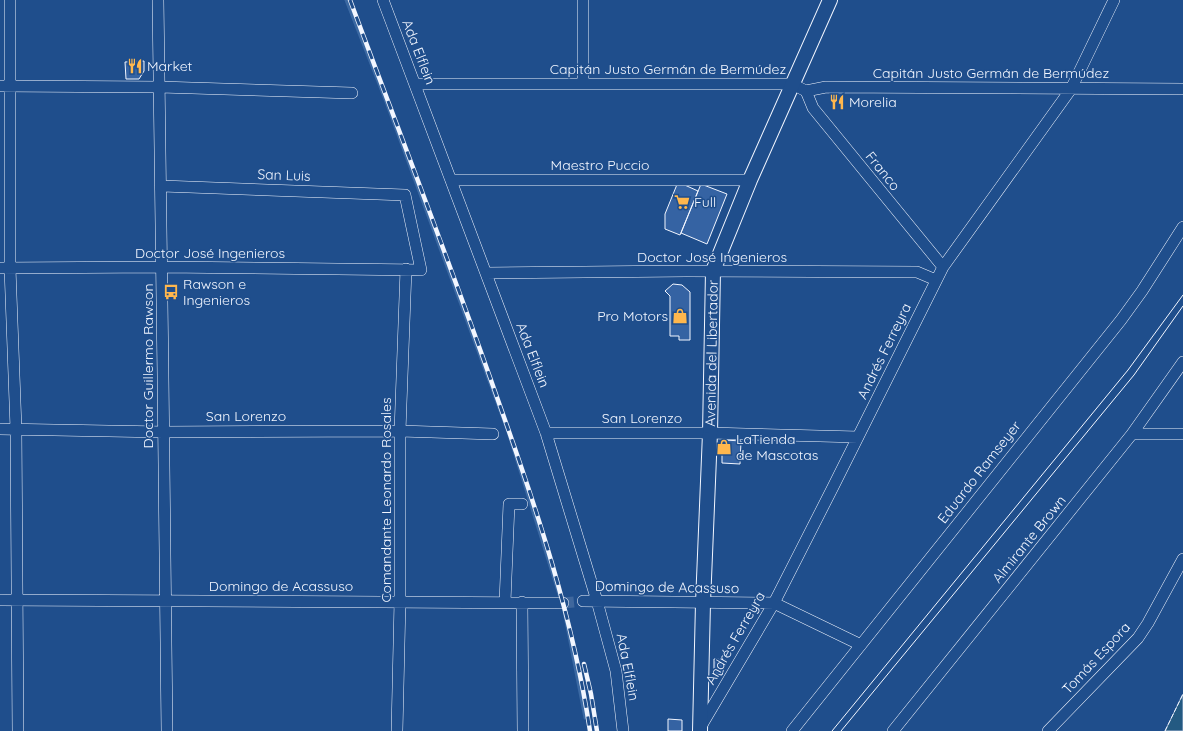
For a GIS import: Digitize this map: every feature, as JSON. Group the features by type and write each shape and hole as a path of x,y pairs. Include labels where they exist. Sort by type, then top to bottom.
{"main road":[{"name":"Avenida del Libertador","path":"700,730 703,603 710,433 713,271 750,180 830,0"}],"street":[{"path":"10,0 5,86 5,268 16,429 18,731"},
{"name":"Doctor Guillermo Rawson","path":"158,0 162,186 163,432 167,731"},
{"name":"Ada Elflein","path":"383,0 416,84 546,433 601,613 616,671 623,731"},
{"path":"583,0 583,84"},
{"name":"Andrés Ferreyra","path":"700,730 774,603 943,267 1071,89 1114,0"},
{"name":"Capitán Justo Germán de Bermúdez","path":"416,84 792,84 806,91 826,87 1183,89"},
{"path":"5,86 160,87 352,93"},
{"name":"Franco","path":"806,91 812,108 943,267"},
{"name":"Maestro Puccio","path":"451,180 750,180"},
{"name":"San Luis","path":"162,186 405,195 421,270"},
{"name":"Eduardo Ramseyer","path":"792,731 1121,320 1142,292 1183,227"},
{"name":"Doctor José Ingenieros","path":"5,268 162,267 421,270"},
{"name":"Comandante Leonardo Rosales","path":"397,731 400,601 400,431 406,269"},
{"name":"Doctor José Ingenieros","path":"486,272 917,272 936,280"},
{"name":"Almirante Brown","path":"893,731 1132,434 1183,362"},
{"name":"San Lorenzo","path":"0,429 163,432 400,431 493,434"},
{"name":"San Lorenzo","path":"546,433 710,433 858,437"},
{"path":"1132,434 1183,434"},
{"path":"505,602 509,504 522,504"},
{"name":"Tomás Espora","path":"1048,731 1138,638 1148,624 1183,558"},
{"path":"592,583 590,595 584,601 596,606 601,613"},
{"name":"Domingo de Acassuso","path":"0,600 563,603"},
{"name":"Domingo de Acassuso","path":"584,601 774,603 861,645"},
{"path":"522,602 523,731"}],"shaded area":[{"path":"1183,694 1183,731 1165,731"}],"building":[{"name":"Market","path":"144,61 144,71 139,79 126,79 125,62"},
{"name":"Full","path":"678,182 698,191 680,235 665,229 665,214"},
{"path":"701,184 727,194 707,244 681,233"},
{"name":"Pro Motors","path":"673,284 682,285 690,292 690,340 679,340 679,336 670,336 670,296 665,291"},
{"path":"725,440 741,441 740,464 722,463 722,444"},
{"path":"714,659 726,660 722,675 714,674"},
{"path":"668,719 682,720 682,731 668,731"}],"waterway":[{"path":"346,0 386,102 508,432 561,601"},
{"path":"563,606 585,718"}],"tunnel":[{"path":"563,603 583,601"}],"tram line":[{"path":"832,731 1128,370 1183,295"},
{"path":"841,731 1134,375 1183,306"}],"railway":[{"path":"350,0 463,302 527,484 564,606 583,689 590,731"},
{"path":"584,664 597,731"}],"fence":[{"path":"1165,731 1183,694"}],"place":[{"name":"Market","path":"135,66"},
{"name":"Morelia","path":"837,102"},
{"name":"Full","path":"682,202"},
{"name":"Rawson e Ingenieros","path":"171,292"},
{"name":"Pro Motors","path":"680,316"},
{"name":"LaTienda de Mascotas","path":"724,447"}]}
